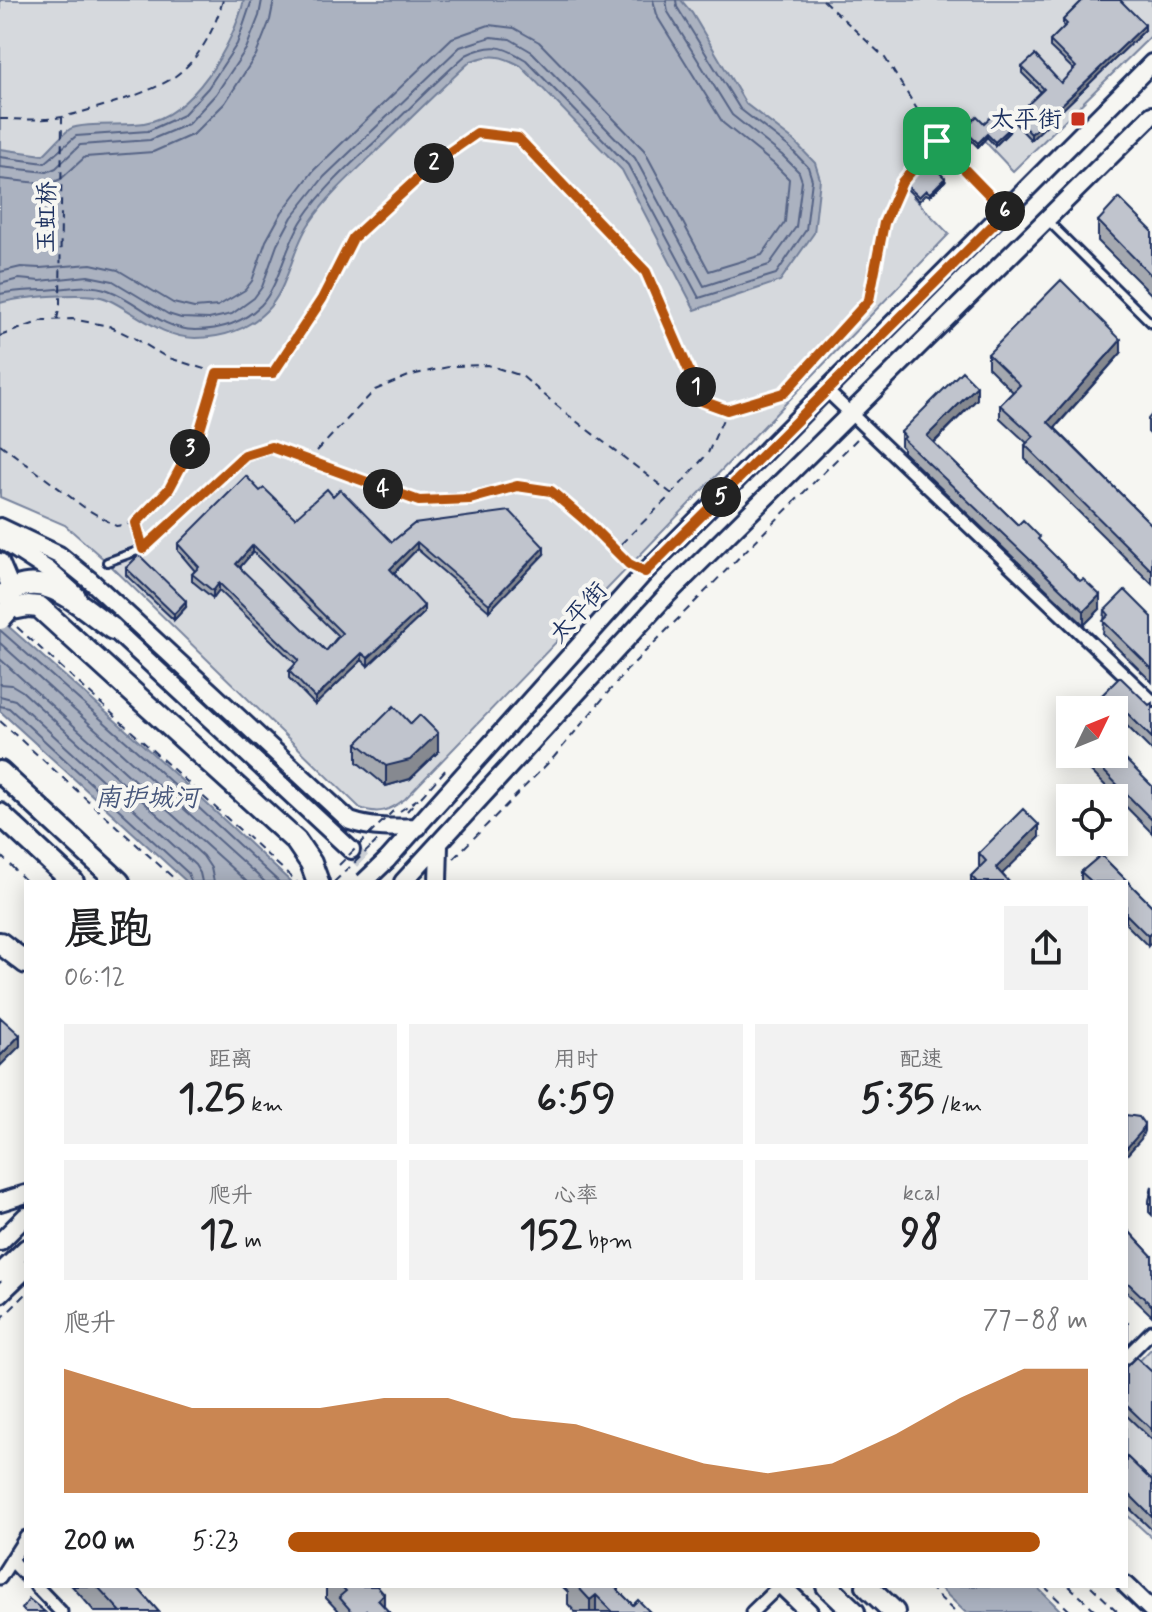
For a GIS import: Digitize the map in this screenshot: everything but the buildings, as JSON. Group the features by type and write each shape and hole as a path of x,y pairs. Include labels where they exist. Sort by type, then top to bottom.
{"highway":[{"path":"6,607 21,584 45,585 113,629"},
{"path":"6,607 39,607 296,841 311,863 317,880"},
{"path":"0,756 6,778 117,880"},
{"path":"0,814 71,880"},
{"path":"0,943 24,961"},
{"path":"0,956 24,974"},
{"path":"829,1588 854,1612"},
{"path":"869,1588 894,1612"}],"main road":[{"name":"太平街","path":"366,880 418,827 645,572 1152,63"},
{"path":"405,880 667,595 1152,115"},
{"path":"0,527 59,555 91,581 350,821 364,826 418,827"},
{"path":"0,539 48,570 351,850"},
{"path":"0,562 6,607"},
{"path":"438,878 439,845"},
{"path":"0,1202 24,1195"},
{"path":"0,1242 24,1218"},
{"path":"0,1273 24,1250"},
{"path":"0,1294 24,1271"},
{"path":"1128,1587 1152,1610"},
{"path":"782,1588 809,1612"}],"street":[{"path":"826,390 1152,701"},
{"path":"1128,1355 1152,1331"},
{"path":"0,1578 24,1540"},
{"path":"11,1560 24,1574"},
{"path":"38,1588 61,1612"},
{"path":"752,1612 778,1588"}],"lane":[{"path":"1047,220 1152,324"},
{"path":"107,562 143,549 245,455 271,447 419,501 470,499 517,486 551,491 629,564 645,572"}],"path":[{"path":"0,119 62,117 143,92 173,77 195,58 213,30 223,0"},
{"path":"823,0 885,58 937,141 1006,212"},
{"name":"玉虹桥","path":"56,319 60,305 62,117"},
{"path":"0,336 44,320 72,319 109,326 166,357 217,373 273,373 322,299 353,238 438,160 477,133 518,138 646,272 702,401 727,410 784,393 869,300 884,223 902,182 937,141"},
{"path":"308,461 375,390 411,375 453,366 488,365 522,376 672,494"},
{"path":"0,444 95,514 116,526 136,523 169,489 199,433 217,373"},
{"path":"614,550 672,494 708,453 727,410"},
{"path":"438,878 554,757 626,671 866,430"},
{"path":"136,523 143,549"},
{"path":"6,607 295,880"},
{"path":"0,721 176,880"},
{"path":"339,865 393,811"},
{"path":"336,880 372,846"},
{"path":"0,855 25,880"},
{"path":"0,1320 24,1296"},
{"path":"930,1588 955,1612"},
{"path":"1046,1588 1071,1612"},
{"path":"1071,1588 1097,1612"},
{"path":"1093,1588 1118,1612"}],"shaded area":[{"path":"0,0 1152,0 1152,35 1013,171 978,134 913,197 949,234 405,799 389,809 373,811 360,808 65,525 0,497"},
{"path":"1152,1348 1152,1538 1128,1516 1128,1373"}],"water":[{"path":"244,0 681,0 692,13 746,104 794,141 815,163 820,179 814,233 780,281 695,310 622,170 521,66 502,58 485,57 471,61 334,192 303,235 274,302 259,318 242,328 215,336 182,337 160,329 107,299 86,295 0,303 0,149 43,155 70,129 144,123 179,107 220,57"},
{"name":"南护城河","path":"0,619 152,753 289,880 185,880 0,711"},
{"path":"940,1588 1038,1588 1062,1612 965,1612"}],"tunnel":[{"path":"351,850 383,880"}],"place":[{"name":"太平街","path":"1078,119"}],"route":[{"path":"477,133 518,138 646,272 702,401 727,410 784,393 869,300 884,223 902,182 937,141 1006,212 645,572 629,564 551,491 517,486 470,499 419,501 271,447 245,455 143,549 136,523 169,489 199,433 217,373 273,373 322,299 353,238 438,160 477,133"}]}
